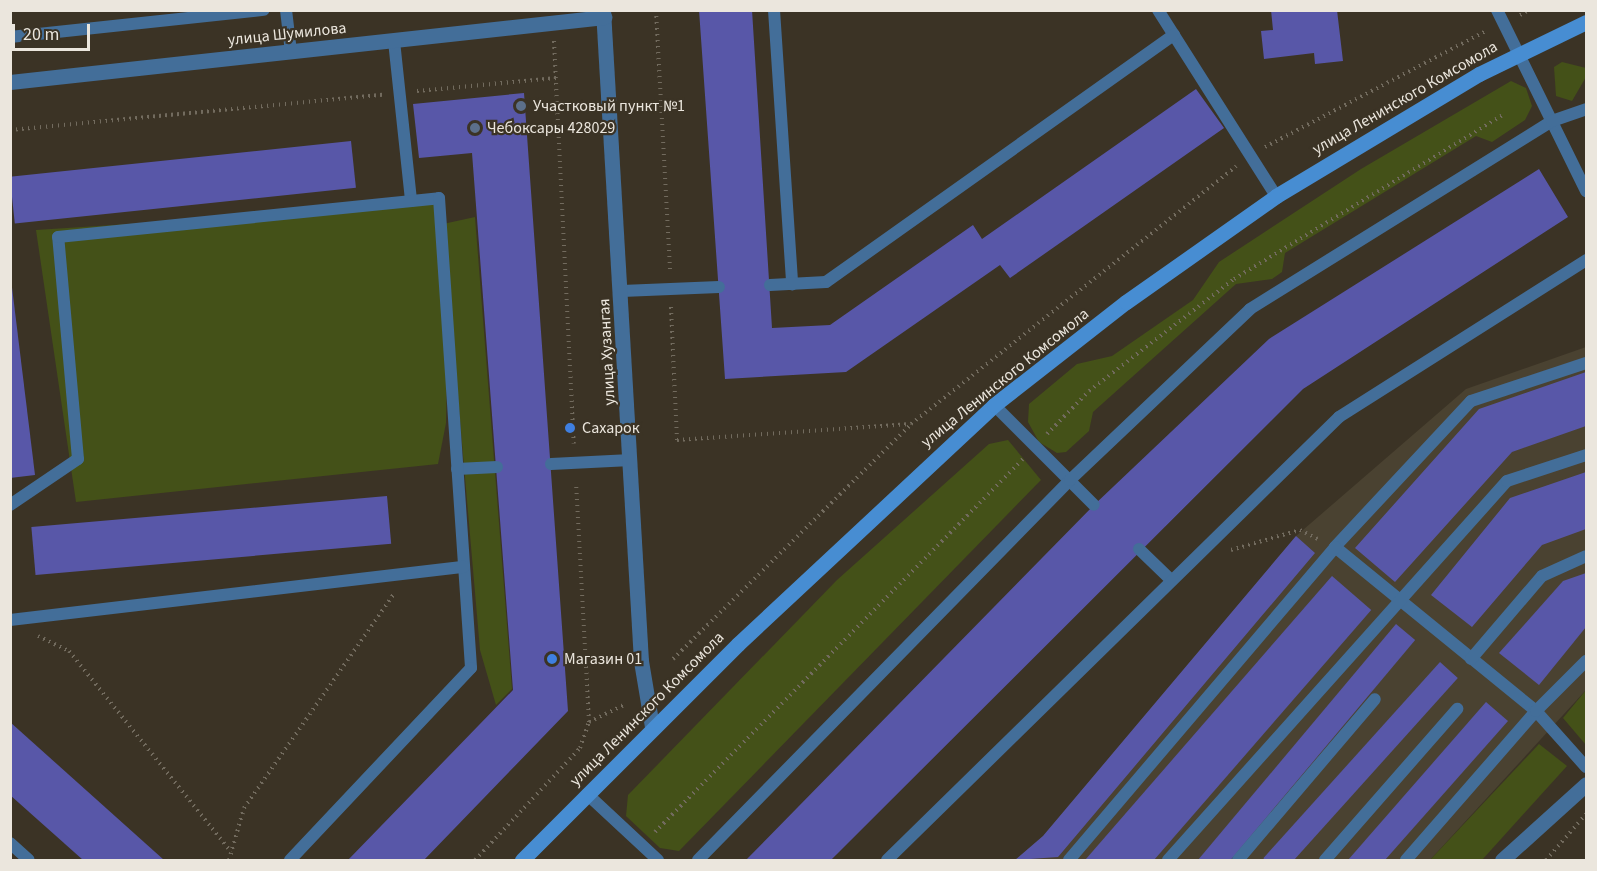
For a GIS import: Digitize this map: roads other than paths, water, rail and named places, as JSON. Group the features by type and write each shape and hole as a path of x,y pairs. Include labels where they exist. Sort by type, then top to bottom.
{"main road":[{"name":"улица Ленинского Комсомола","path":"522,861 652,727 899,489 994,405 1126,302 1276,196 1519,53 1587,22"}],"street":[{"name":"улица Шумилова","path":"10,82 553,23 604,14"},
{"name":"улица Хузангая","path":"604,14 622,291 643,687 652,727"},
{"path":"1502,861 1587,784"}],"lane":[{"path":"10,37 264,10"},
{"path":"286,10 291,52"},
{"path":"774,10 792,284"},
{"path":"1158,10 1276,196"},
{"path":"1497,10 1587,191"},
{"path":"770,285 826,282 1174,35"},
{"path":"394,40 411,201"},
{"path":"698,861 1070,480 1250,309 1552,121 1587,109"},
{"path":"10,504 78,459 58,237 439,198 471,668 290,861"},
{"path":"887,861 1339,417 1587,260"},
{"path":"622,291 719,287"},
{"path":"1069,861 1335,547 1471,401 1587,363"},
{"path":"994,405 1094,505"},
{"path":"1168,861 1507,481 1587,455"},
{"path":"551,464 631,460"},
{"path":"457,469 497,467"},
{"path":"1335,547 1536,711 1587,767"},
{"path":"1139,549 1171,580"},
{"path":"1472,659 1542,576 1587,556"},
{"path":"10,620 464,567"},
{"path":"1406,861 1536,711 1587,662"},
{"path":"1238,861 1376,699"},
{"path":"1325,861 1457,709"},
{"path":"587,794 658,861"},
{"path":"10,843 29,861"}],"place":[{"name":"Участковый пункт №1","path":"521,106"},
{"name":"Чебоксары 428029","path":"475,128"},
{"name":"Сахарок","path":"570,428"},
{"name":"Магазин 01","path":"552,659"}]}
